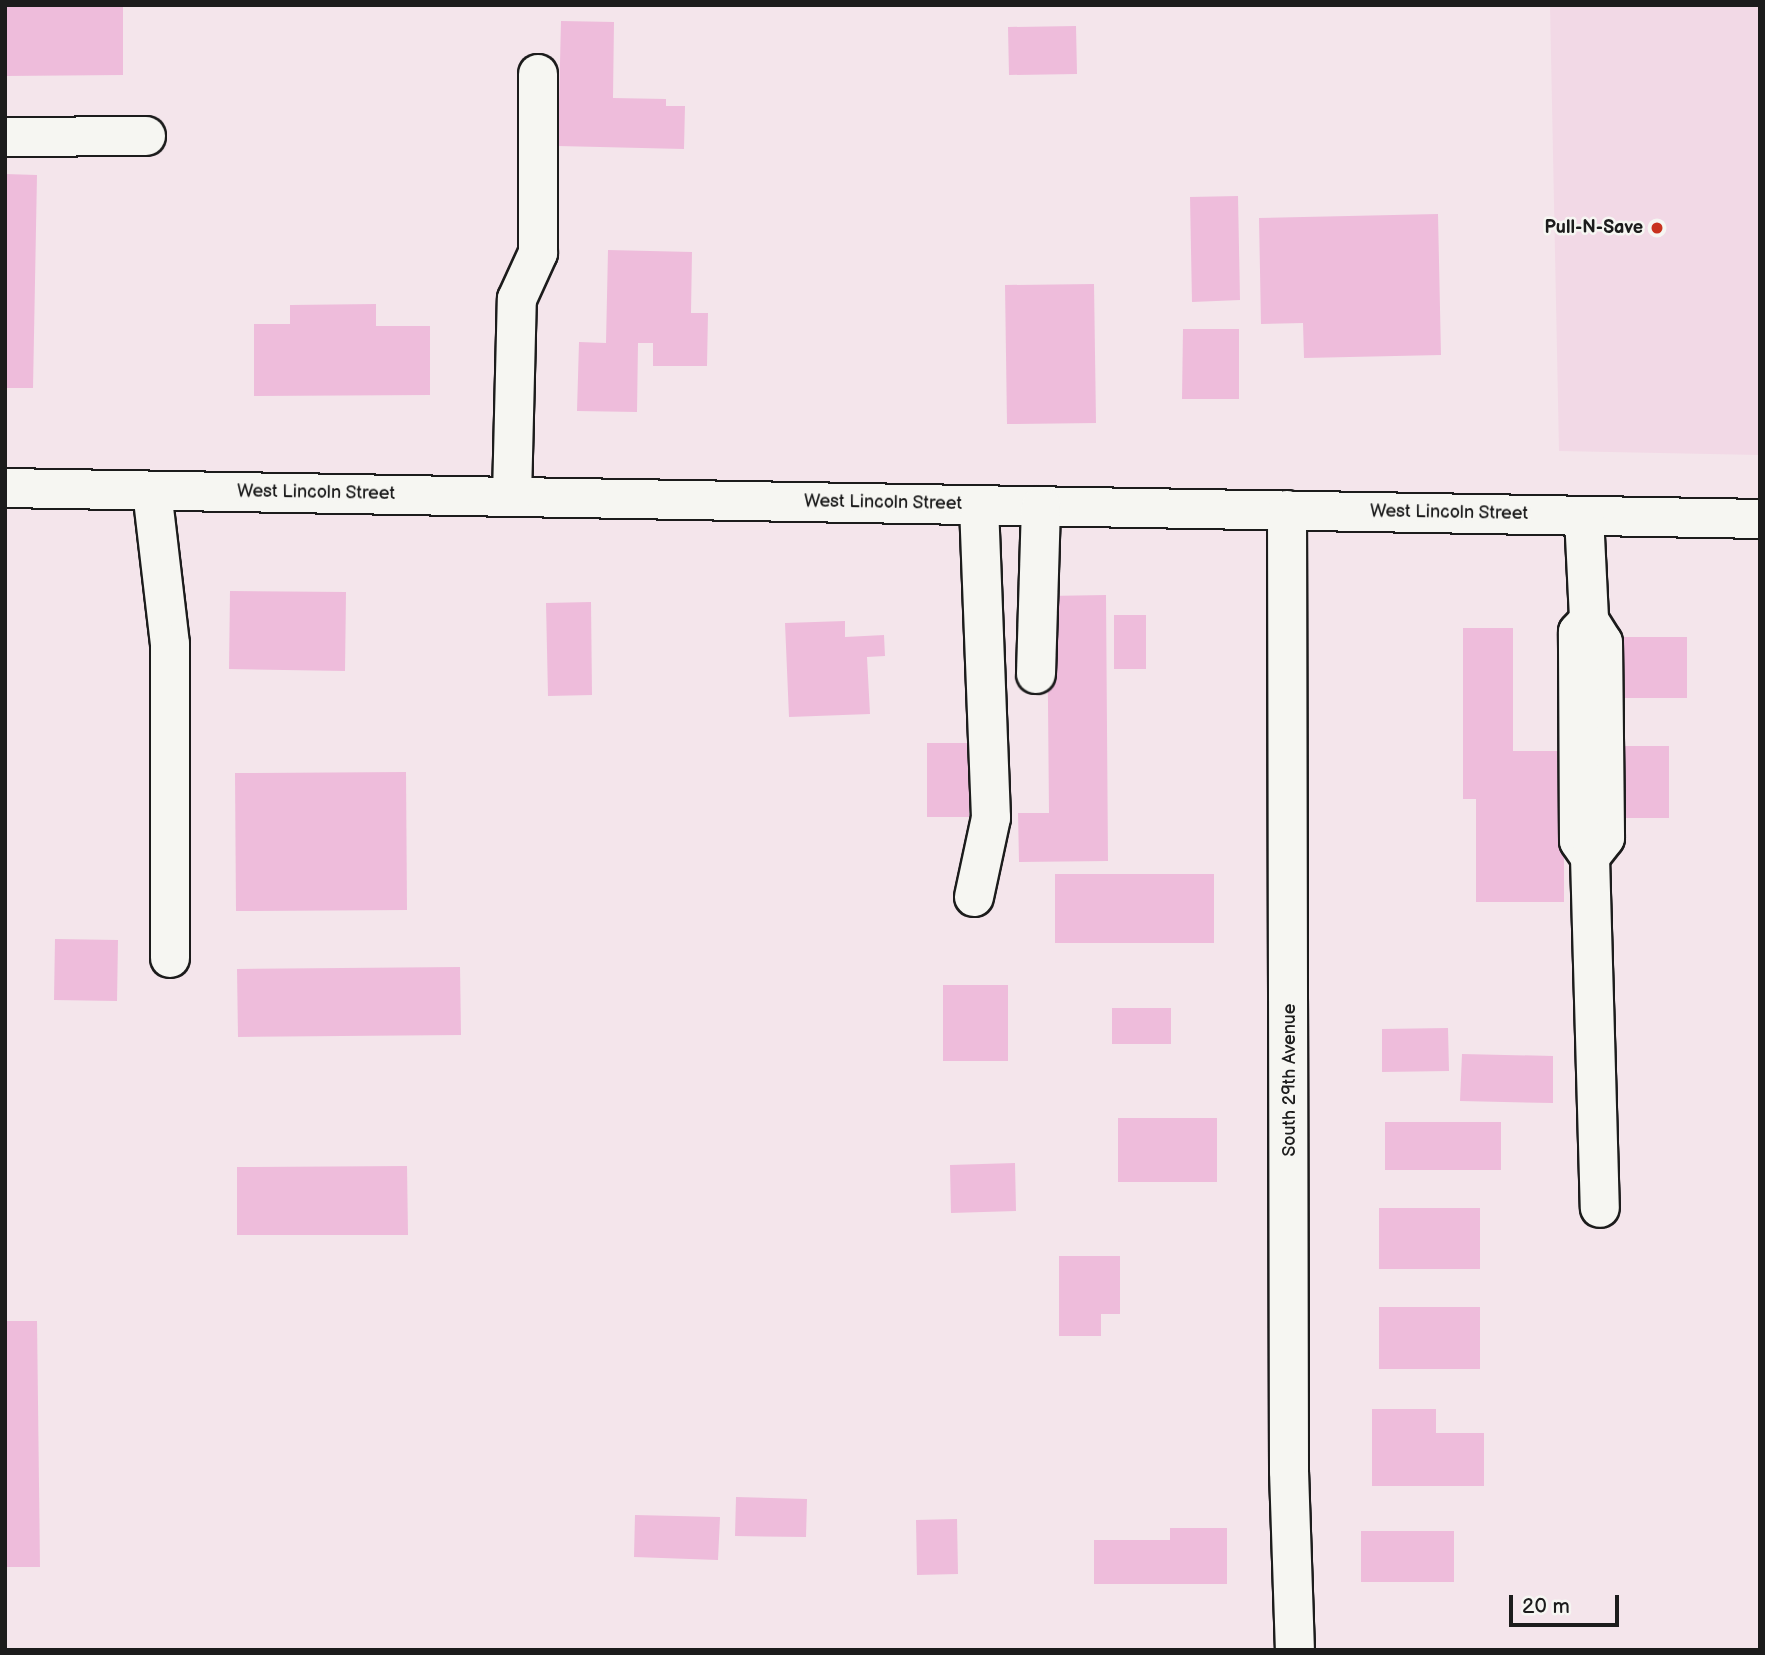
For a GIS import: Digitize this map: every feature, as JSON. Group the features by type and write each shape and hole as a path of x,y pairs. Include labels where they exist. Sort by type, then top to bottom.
{"street":[{"path":"512,497 517,299 537,253 537,74"},
{"path":"5,137 146,136"},
{"name":"West Lincoln Street","path":"5,488 1760,519"},
{"path":"152,491 170,644 173,735 170,958"},
{"path":"974,897 991,818 979,505"},
{"path":"1036,674 1041,506"},
{"name":"South 29th Avenue","path":"1287,510 1289,1471 1295,1650"},
{"path":"1584,516 1589,620 1578,632 1579,841 1590,857 1600,1208"}],"shaded area":[{"name":"Pull-N-Save","path":"1550,5 1760,5 1760,455 1559,451"}],"building":[{"path":"5,5 123,5 123,75 5,76"},
{"path":"561,21 614,22 613,98 666,99 666,106 685,106 684,149 558,146"},
{"path":"1076,26 1077,74 1009,75 1008,27"},
{"path":"5,174 37,175 33,388 5,388"},
{"path":"1238,196 1240,300 1192,302 1190,197"},
{"path":"1438,214 1441,355 1304,358 1303,323 1261,324 1259,218"},
{"path":"608,250 692,252 691,313 708,313 707,366 653,366 653,343 638,343 637,412 577,411 579,342 606,343"},
{"path":"1094,284 1096,423 1007,424 1005,285"},
{"path":"376,304 376,326 430,326 430,395 254,396 254,324 290,324 290,305"},
{"path":"1183,329 1239,329 1239,399 1182,399"},
{"path":"230,591 346,592 345,671 229,669"},
{"path":"1106,595 1108,861 1019,862 1018,813 1049,813 1047,596"},
{"path":"591,602 592,695 548,696 546,603"},
{"path":"1114,615 1146,615 1146,669 1114,669"},
{"path":"845,621 845,637 884,635 885,656 867,657 870,714 789,717 785,623"},
{"path":"1463,628 1513,628 1513,751 1564,751 1564,902 1476,902 1476,799 1463,799"},
{"path":"1613,637 1687,637 1687,698 1613,698"},
{"path":"927,743 969,743 969,817 927,817"},
{"path":"1617,746 1669,746 1669,818 1617,818"},
{"path":"406,772 407,910 236,911 235,773"},
{"path":"1055,874 1214,874 1214,943 1055,943"},
{"path":"55,939 118,940 117,1001 54,1000"},
{"path":"460,967 461,1035 238,1037 237,969"},
{"path":"943,985 1008,985 1008,1061 943,1061"},
{"path":"1112,1008 1171,1008 1171,1044 1112,1044"},
{"path":"1448,1028 1449,1071 1382,1072 1382,1029"},
{"path":"1462,1054 1553,1056 1553,1103 1460,1101"},
{"path":"1118,1118 1217,1118 1217,1182 1118,1182"},
{"path":"1385,1122 1501,1122 1501,1170 1385,1170"},
{"path":"1015,1163 1016,1211 951,1213 950,1165"},
{"path":"407,1166 408,1235 237,1235 237,1167"},
{"path":"1379,1208 1480,1208 1480,1269 1379,1269"},
{"path":"1059,1256 1120,1256 1120,1314 1101,1314 1101,1336 1059,1336"},
{"path":"1379,1307 1480,1307 1480,1369 1379,1369"},
{"path":"5,1321 37,1321 40,1567 5,1567"},
{"path":"1372,1409 1436,1409 1436,1433 1484,1433 1484,1486 1372,1486"},
{"path":"736,1497 807,1499 806,1537 735,1536"},
{"path":"635,1515 720,1517 718,1560 634,1557"},
{"path":"957,1519 958,1574 917,1575 916,1520"},
{"path":"1170,1528 1227,1528 1227,1584 1094,1584 1094,1540 1170,1540"},
{"path":"1361,1531 1454,1531 1454,1582 1361,1582"}],"place":[{"name":"Pull-N-Save","path":"1657,228"}]}
